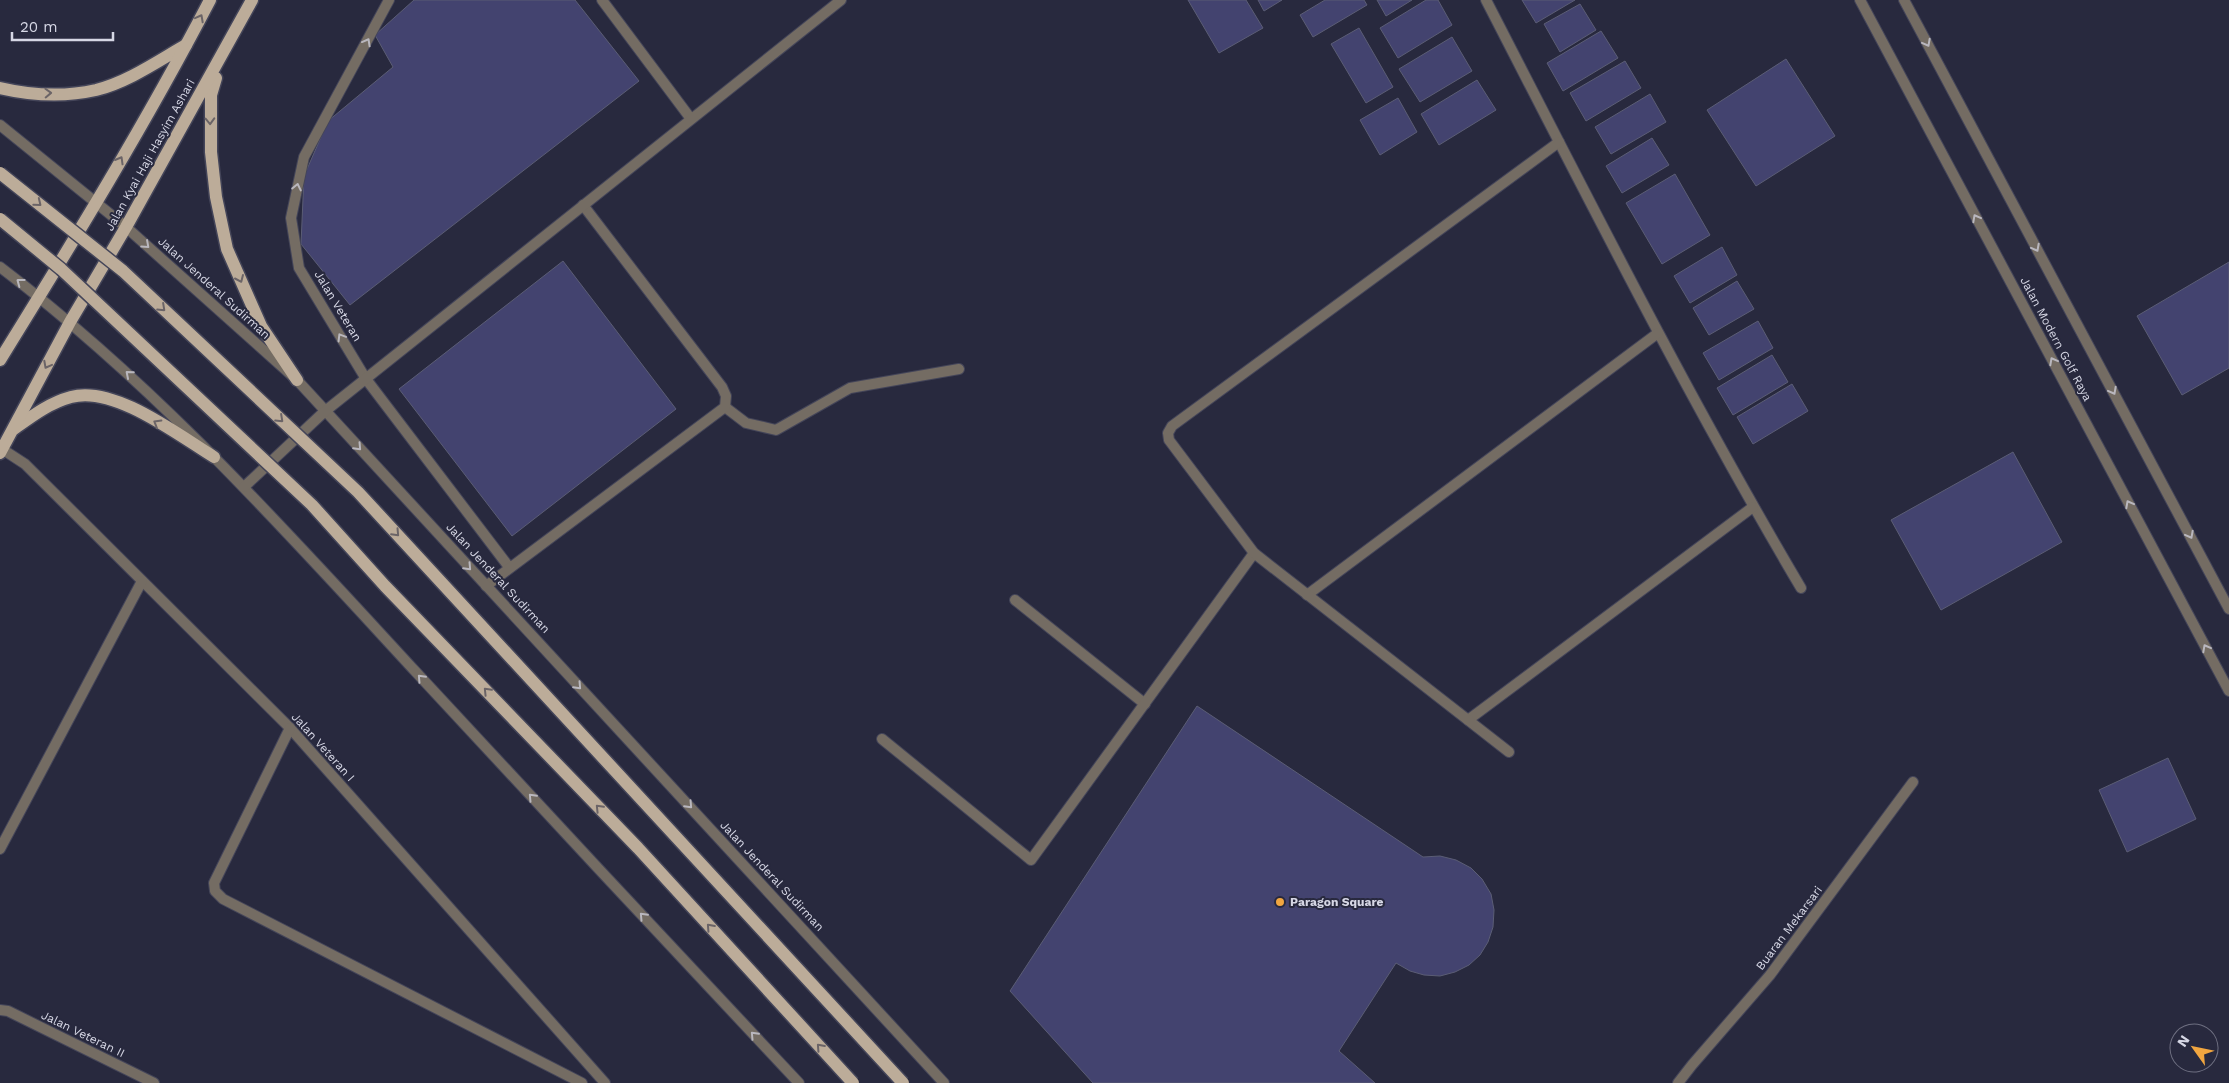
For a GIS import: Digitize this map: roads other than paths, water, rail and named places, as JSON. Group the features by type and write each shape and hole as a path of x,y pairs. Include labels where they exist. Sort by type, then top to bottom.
{"main road":[{"name":"Jalan Kyai Haji Hasyim Ashari","path":"40,297 187,45 210,0"},
{"name":"Jalan Kyai Haji Hasyim Ashari","path":"70,322 126,227 252,0"},
{"path":"231,40 211,95 211,152 216,197 227,249 260,326 297,380"},
{"path":"0,88 26,94 96,90 133,75 187,45"},
{"path":"0,172 123,271 358,492 902,1083"},
{"path":"0,219 61,269 312,505 385,586 638,848 853,1083"},
{"path":"0,360 40,297"},
{"path":"1,451 70,322"},
{"path":"11,431 46,406 72,396 96,395 127,404 214,457"}],"street":[{"name":"Jalan Veteran","path":"389,0 304,157 291,218 299,268 366,379 510,567"},
{"path":"602,0 691,119"},
{"path":"244,488 324,412 841,0"},
{"path":"1486,0 1658,333 1753,507 1801,588"},
{"name":"Jalan Modern Golf Raya","path":"1860,0 2229,691"},
{"name":"Jalan Modern Golf Raya","path":"1904,0 2229,608"},
{"name":"Jalan Jenderal Sudirman","path":"0,125 126,227 297,380 324,412 944,1083"},
{"path":"1509,752 1254,554 1169,440 1168,432 1172,426 1559,142"},
{"path":"486,586 725,407 726,396 722,387 583,205"},
{"path":"0,267 70,322 153,395 214,457 799,1083"},
{"path":"1307,595 1658,333"},
{"path":"725,407 746,422 776,430 850,388 959,369"},
{"name":"Jalan Veteran I","path":"1,451 25,464 290,728 605,1083"},
{"path":"1468,720 1753,507"},
{"path":"882,739 1032,860 1254,554"},
{"path":"0,849 142,581"},
{"path":"1015,600 1145,704"},
{"path":"290,728 214,883 214,891 223,899 582,1083"},
{"name":"Buaran Mekarsari","path":"1678,1083 1770,975 1913,782"},
{"name":"Jalan Veteran II","path":"0,1010 8,1011 154,1083"}],"place":[{"name":"Paragon Square","path":"1280,902"}]}
